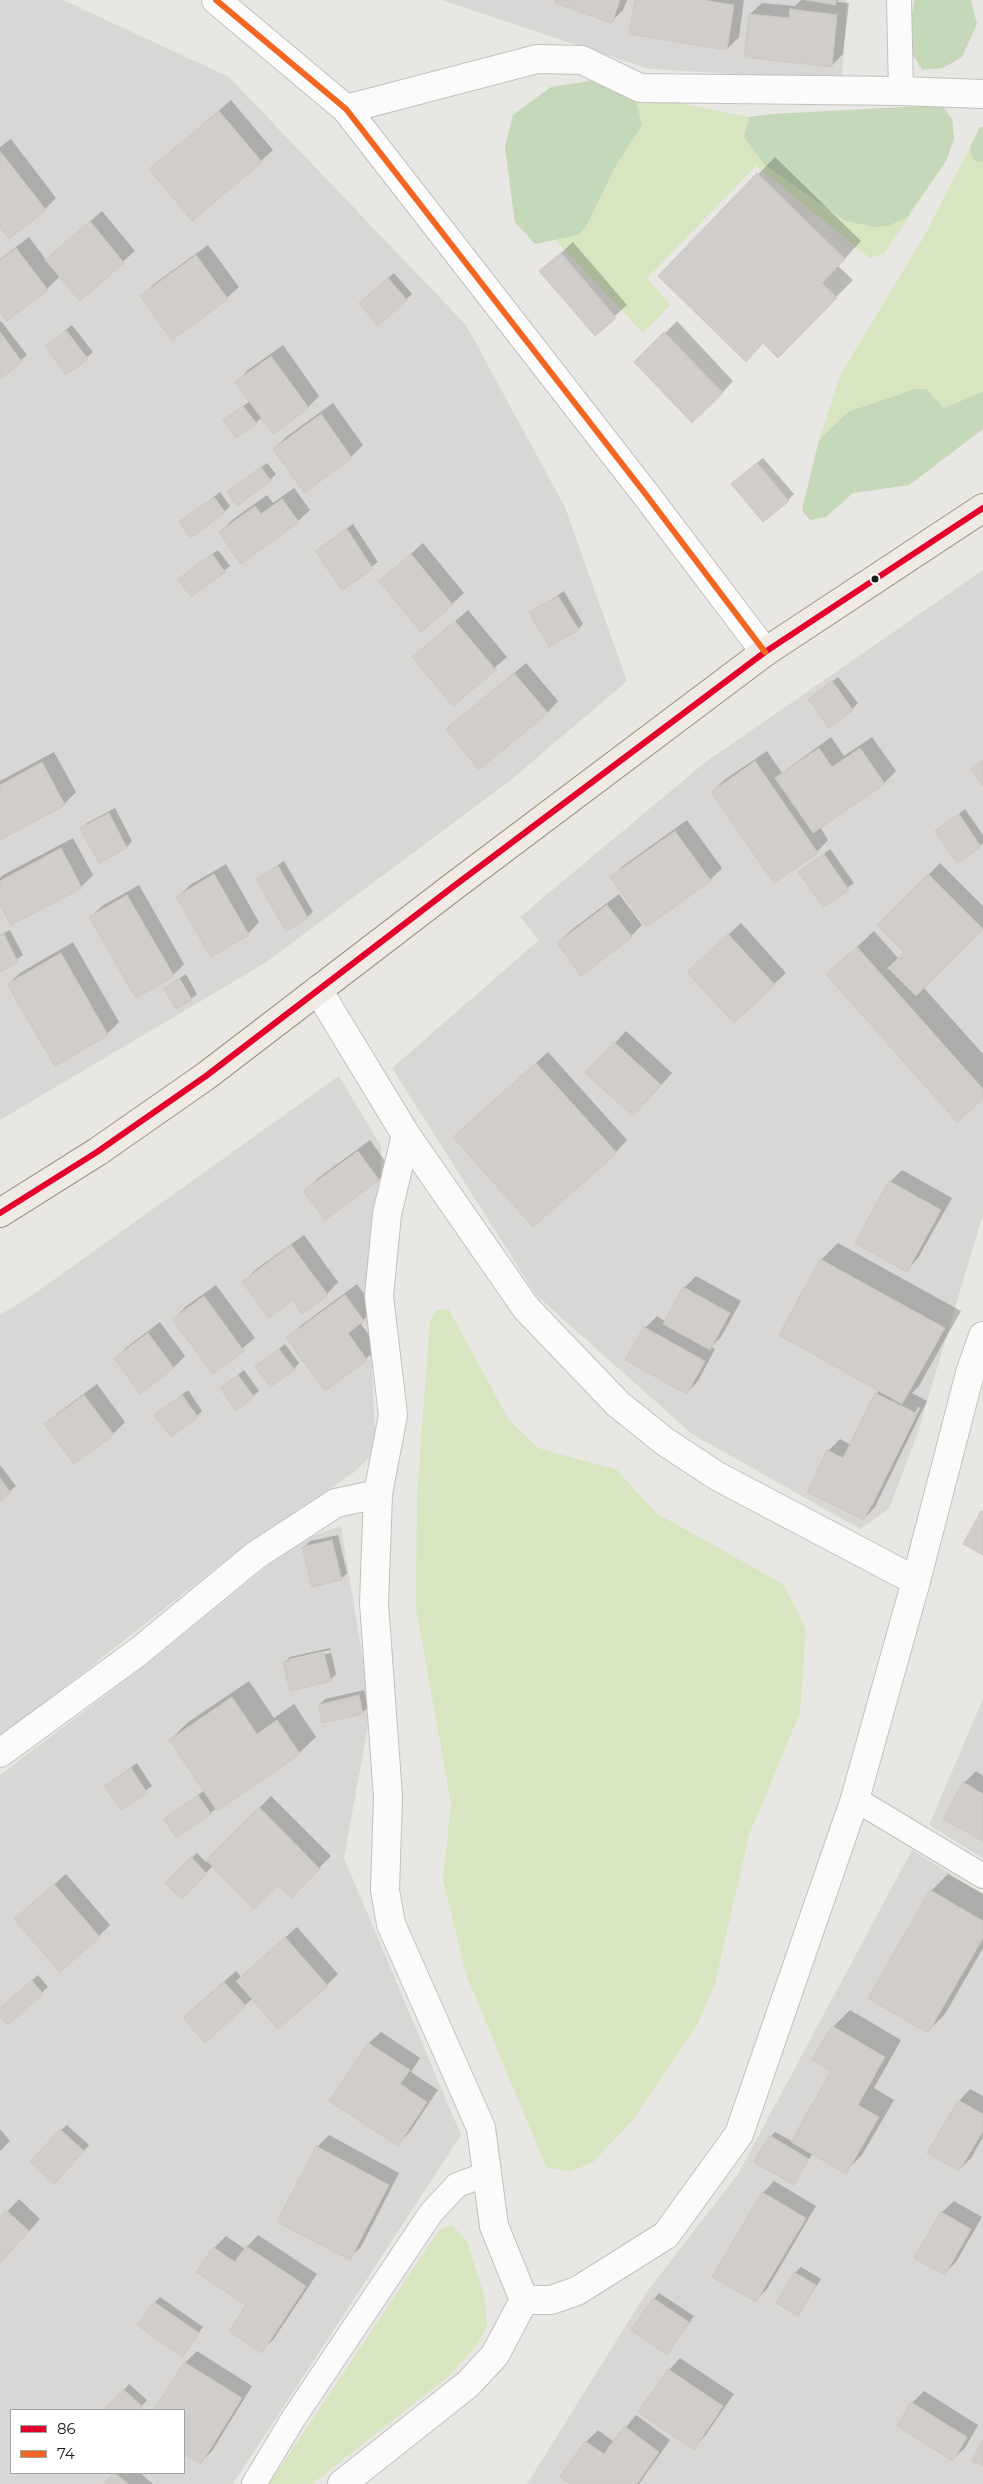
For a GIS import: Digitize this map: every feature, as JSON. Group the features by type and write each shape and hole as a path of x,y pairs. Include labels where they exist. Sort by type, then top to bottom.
{"main road":[{"path":"0,1213 97,1152 206,1076 765,652 983,508"}],"street":[{"path":"216,0 346,109 765,652"},
{"path":"346,109 537,59 582,60 640,88 901,91 983,94"},
{"path":"318,990 406,1135 526,1308 618,1404 664,1441 717,1476 916,1580"},
{"path":"406,1135 387,1214 379,1296 393,1415 378,1494 374,1603 388,1797 385,1890 391,1924 481,2128 494,2226 524,2300"},
{"path":"524,2300 551,2300 577,2291 666,2235 739,2134 855,1799 916,1580 970,1373 983,1336"},
{"path":"0,1753 138,1652 256,1555 336,1503 378,1494"},
{"path":"347,2482 468,2384 494,2355 524,2300"}],"lane":[{"path":"899,0 901,91"},
{"path":"855,1799 983,1876"},
{"path":"254,2484 293,2419 431,2213 457,2185 487,2174"}],"shaded area":[{"path":"0,0 63,0 229,77 466,325 565,507 627,681 511,780 265,963 0,1120"},
{"path":"442,0 847,0 842,80 649,69"},
{"path":"983,570 983,1214 918,1432 889,1509 860,1529 692,1434 536,1295 392,1068 539,940 520,917 703,764"},
{"path":"339,1076 381,1146 381,1187 370,1327 376,1451 353,1473 236,1552 0,1738 0,1315 34,1294"},
{"path":"341,1526 371,1709 344,1858 461,2135 233,2484 0,2484 0,1775 156,1657 298,1541"},
{"path":"983,1699 983,1858 929,1825"},
{"path":"912,1850 983,1894 983,2484 527,2484 646,2293 738,2174"}],"green space":[{"path":"914,0 971,0 977,24 962,57 943,68 922,70 911,51 909,40"},
{"path":"590,81 634,94 749,117 772,114 952,119 954,139 946,161 884,254 870,258 756,166 647,278 670,305 643,333 555,240 535,244 515,222 505,148 513,115 551,87"},
{"path":"590,81 634,94 642,125 615,167 586,227 578,235 535,244 515,222 505,148 513,115 551,87"},
{"path":"942,105 952,119 954,139 946,161 906,218 888,226 873,227 844,220 765,165 744,137 749,117 772,114"},
{"path":"980,127 983,127 983,429 909,485 853,493 826,517 810,520 802,510 819,440 840,375 925,235"},
{"path":"980,127 983,127 983,162 976,161 971,156 970,148"},
{"path":"915,389 926,389 944,408 983,392 983,429 909,485 853,493 826,517 810,520 802,510 819,440 848,412"},
{"path":"448,1308 509,1420 538,1448 617,1470 656,1513 783,1584 806,1629 800,1713 749,1835 715,1983 697,2025 632,2121 593,2162 570,2172 546,2167 466,1974 443,1880 451,1803 416,1608 417,1495 430,1320 436,1311"},
{"path":"452,2225 467,2241 485,2299 487,2326 478,2343 449,2376 312,2484 269,2484 439,2230"}],"building":[{"path":"556,0 620,0 612,23 555,3"},
{"path":"635,0 703,0 734,5 727,50 629,34"},
{"path":"806,0 836,0 836,5"},
{"path":"790,9 837,15 832,67 744,57 749,14 789,18"},
{"path":"219,111 262,162 192,221 149,169"},
{"path":"0,151 46,210 9,239 0,228"},
{"path":"757,173 845,259 822,283 837,298 778,358 763,343 746,362 658,276"},
{"path":"90,221 124,263 80,301 45,260"},
{"path":"16,248 48,290 7,321 0,311 0,260"},
{"path":"561,253 616,318 595,336 539,271"},
{"path":"196,255 228,299 172,340 140,296"},
{"path":"388,278 407,300 378,326 359,303"},
{"path":"66,330 88,359 66,375 45,346"},
{"path":"0,332 22,362 0,379"},
{"path":"664,332 723,393 692,423 634,362"},
{"path":"271,356 309,408 273,434 235,382"},
{"path":"243,406 257,424 236,438 223,420"},
{"path":"321,414 352,458 304,493 273,449"},
{"path":"757,463 789,501 763,522 731,484"},
{"path":"261,467 271,481 237,506 227,492"},
{"path":"214,497 225,512 191,538 179,522"},
{"path":"282,499 299,522 241,564 219,532 255,506 261,514"},
{"path":"347,529 373,569 342,590 315,551"},
{"path":"212,554 225,572 191,597 178,579"},
{"path":"411,554 453,605 421,632 379,581"},
{"path":"558,596 579,630 549,647 529,612"},
{"path":"455,621 496,670 453,706 412,657"},
{"path":"514,673 548,713 479,770 446,729"},
{"path":"832,681 853,710 829,728 808,699"},
{"path":"819,748 832,767 860,748 885,784 813,833 775,778"},
{"path":"983,760 983,786 971,769"},
{"path":"755,761 818,853 774,883 711,792"},
{"path":"42,762 65,805 0,840 0,785"},
{"path":"109,813 127,848 99,863 80,828"},
{"path":"959,814 981,847 957,863 935,831"},
{"path":"675,831 711,881 646,927 610,877"},
{"path":"61,848 82,888 11,925 0,905 0,881"},
{"path":"824,854 849,890 823,907 798,872"},
{"path":"278,866 308,918 286,931 256,879"},
{"path":"214,874 249,935 211,957 176,897"},
{"path":"928,874 983,929 916,996 888,968 904,952 877,925"},
{"path":"127,895 174,976 136,998 89,917"},
{"path":"607,905 632,937 581,976 557,943"},
{"path":"4,934 18,962 0,972 0,936"},
{"path":"728,934 775,985 734,1023 687,972"},
{"path":"857,947 983,1089 983,1099 957,1122 826,974"},
{"path":"61,953 108,1035 55,1066 7,984"},
{"path":"180,979 192,1000 176,1009 164,988"},
{"path":"614,1042 661,1085 633,1116 585,1073"},
{"path":"536,1063 617,1153 533,1227 453,1137"},
{"path":"358,1151 379,1180 325,1220 303,1191"},
{"path":"889,1181 941,1210 907,1272 855,1243"},
{"path":"291,1245 328,1295 302,1314 292,1300 269,1318 242,1282"},
{"path":"820,1259 945,1328 902,1404 779,1335"},
{"path":"683,1287 730,1313 710,1350 663,1324"},
{"path":"345,1295 364,1321 348,1333 367,1360 325,1391 286,1338"},
{"path":"204,1296 244,1351 213,1374 172,1319"},
{"path":"644,1327 705,1361 687,1394 625,1360"},
{"path":"148,1333 174,1368 140,1394 114,1358"},
{"path":"279,1349 295,1370 270,1387 255,1366"},
{"path":"238,1375 254,1397 236,1411 220,1388"},
{"path":"875,1393 916,1413 864,1520 807,1492 827,1450 843,1458"},
{"path":"84,1395 114,1435 74,1464 44,1424"},
{"path":"182,1395 198,1417 171,1437 154,1415"},
{"path":"0,1478 11,1493 0,1501"},
{"path":"981,1511 983,1512 983,1555 963,1544"},
{"path":"332,1540 342,1580 312,1587 302,1547"},
{"path":"324,1653 331,1681 290,1691 283,1662"},
{"path":"359,1695 363,1714 322,1723 318,1705"},
{"path":"232,1697 257,1734 277,1720 300,1754 217,1811 169,1740"},
{"path":"131,1768 147,1793 121,1810 104,1786"},
{"path":"963,1782 983,1794 983,1841 943,1819"},
{"path":"198,1795 211,1814 176,1838 164,1819"},
{"path":"259,1807 320,1869 291,1898 278,1885 254,1909 206,1860"},
{"path":"191,1857 207,1874 182,1899 165,1883"},
{"path":"54,1884 100,1937 60,1972 14,1919"},
{"path":"930,1890 983,1921 983,1938 928,2033 868,1998"},
{"path":"285,1937 328,1986 278,2029 236,1981"},
{"path":"32,1980 43,1994 8,2025 0,2016 0,2008"},
{"path":"224,1982 246,2006 205,2043 183,2018"},
{"path":"832,2026 885,2057 858,2105 879,2117 846,2174 791,2142 831,2071 812,2060"},
{"path":"368,2043 410,2070 400,2084 427,2102 398,2146 329,2101"},
{"path":"958,2100 983,2114 983,2131 959,2171 927,2153"},
{"path":"60,2129 84,2151 54,2184 30,2162"},
{"path":"769,2136 808,2160 794,2185 754,2162"},
{"path":"316,2146 389,2185 350,2260 277,2222"},
{"path":"762,2192 806,2218 756,2302 712,2277"},
{"path":"6,2210 29,2231 0,2263 0,2217"},
{"path":"941,2212 971,2229 945,2275 914,2258"},
{"path":"246,2246 306,2286 262,2353 229,2331 246,2305 196,2272 213,2247 235,2262"},
{"path":"794,2272 816,2285 798,2316 776,2303"},
{"path":"653,2298 689,2322 667,2355 631,2330"},
{"path":"154,2302 199,2333 182,2357 137,2325"},
{"path":"184,2362 242,2398 201,2464 185,2455 185,2409 155,2409"},
{"path":"668,2369 723,2406 694,2450 638,2412"},
{"path":"123,2389 142,2406 140,2409 105,2409"},
{"path":"911,2402 967,2437 953,2461 897,2426"},
{"path":"624,2426 659,2452 637,2484 570,2484 560,2477 585,2441 604,2454"},
{"path":"983,2440 983,2466 972,2461"},
{"path":"113,2474 116,2474 128,2484 104,2484"}],"transit line":[{"name":"74","path":"216,0 346,109 647,496 765,652"},
{"name":"86","path":"0,1213 97,1152 206,1076 454,886 765,652 983,508"}]}
